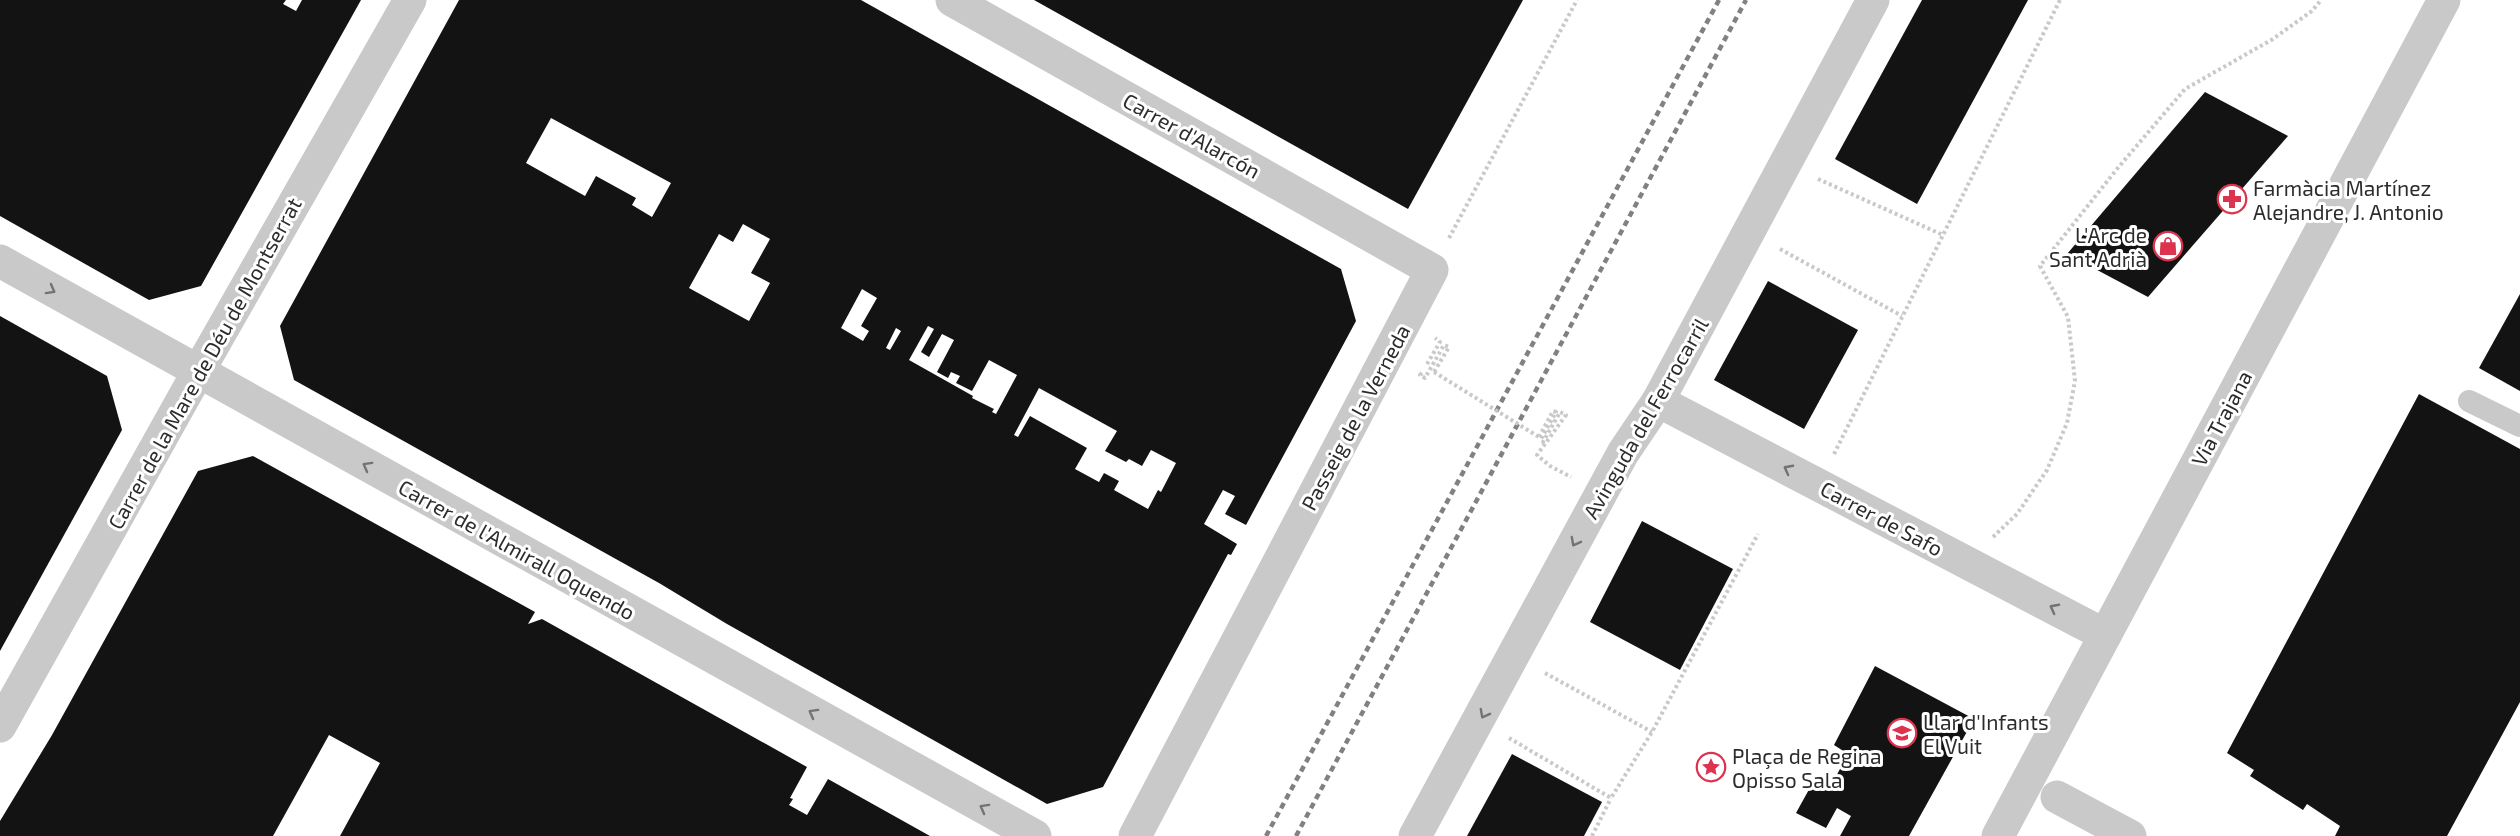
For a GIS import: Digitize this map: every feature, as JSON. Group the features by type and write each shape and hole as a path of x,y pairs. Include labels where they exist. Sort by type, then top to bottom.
{"street":[{"name":"Carrer de la Mare de Déu de Montserrat","path":"0,726 410,0"},
{"name":"Carrer d'Alarcón","path":"951,0 1432,270"},
{"name":"Avinguda del Ferrocarril","path":"1415,836 1478,724 1623,453 1658,400 1873,0"},
{"name":"Via Trajana","path":"1998,836 2444,0"},
{"name":"Carrer de l'Almirall Oquendo","path":"0,261 1035,836"},
{"name":"Passeig de la Verneda","path":"1135,836 1432,270"},
{"name":"Carrer de Safo","path":"1658,400 2106,635"},
{"path":"2057,797 2130,836"}],"lane":[{"path":"2469,401 2520,426"}],"path":[{"path":"1432,270 1577,0"},
{"path":"1831,459 2060,0"},
{"path":"1986,543 2017,514 2047,470 2067,423 2075,381 2068,317 2040,266 2117,169 2185,89 2273,39 2312,11 2321,0"},
{"path":"1814,177 1943,235"},
{"path":"1778,248 1902,316"},
{"path":"1430,346 1434,338 1440,342 1420,375 1425,378 1444,345 1449,347 1434,372 1539,437 1553,411 1556,412 1541,439 1543,442 1560,412 1566,415 1537,455 1550,466 1574,479"},
{"path":"1592,836 1611,798 1652,732 1758,534"},
{"path":"1538,670 1652,732"},
{"path":"1478,724 1506,736 1611,798"}],"building":[{"path":"0,0 286,0 283,4 296,11 302,0 361,0 201,286 149,300 0,216"},
{"path":"459,0 861,0 1341,269 1356,321 1246,525 1225,514 1235,496 1223,490 1204,524 1237,544 1231,555 1228,554 1103,787 1047,804 727,624 659,583 294,380 280,326","holes":["551,118 671,183 652,217 632,205 636,198 596,176 585,196 526,163","743,224 770,239 751,273 770,283 749,321 689,288 719,234 733,242","862,289 877,298 861,326 869,331 863,341 841,328","928,326 934,329 921,352 929,357 942,334 954,340 937,372 948,378 951,372 960,376 956,383 972,391 989,360 1017,375 996,414 992,412 994,409 972,398 973,396 909,360","896,328 901,331 890,350 886,348","1039,388 1117,431 1105,451 1126,462 1129,459 1142,466 1151,450 1176,463 1161,492 1158,490 1148,509 1114,490 1119,481 1104,473 1099,482 1075,469 1087,448 1030,416 1018,437 1014,435"]},
{"path":"1034,0 1523,0 1408,209"},
{"path":"1922,0 2028,0 1917,204 1835,159"},
{"path":"2205,92 2288,136 2148,297 2067,254"},
{"path":"1768,281 1858,330 1804,429 1714,380"},
{"path":"2520,294 2520,391 2479,368"},
{"path":"0,316 107,376 122,430 0,651"},
{"path":"2419,394 2520,449 2520,702 2447,836 2335,836 2340,826 2307,804 2303,810 2250,776 2254,770 2227,753"},
{"path":"253,456 535,612 528,624 542,619 807,767 790,798 793,799 789,805 807,815 828,779 930,836 340,836 380,763 329,735 273,836 0,836 0,821 52,735 198,471"},
{"path":"1642,521 1733,569 1680,670 1590,622"},
{"path":"1875,666 1974,719 1909,836 1840,836 1851,816 1837,808 1826,828 1796,813 1817,775 1833,782 1848,754 1834,745"},
{"path":"1512,754 1602,802 1584,836 1467,836"}],"railway":[{"path":"1266,836 1719,0"},
{"path":"1296,836 1746,0"}],"place":[{"name":"Farmàcia Martínez Alejandre, J. Antonio","path":"2232,199"},
{"name":"L'Arc de Sant Adrià","path":"2168,246"},
{"name":"Llar d'Infants El Vuit","path":"1902,733"},
{"name":"Plaça de Regina Opisso Sala","path":"1711,767"}]}
